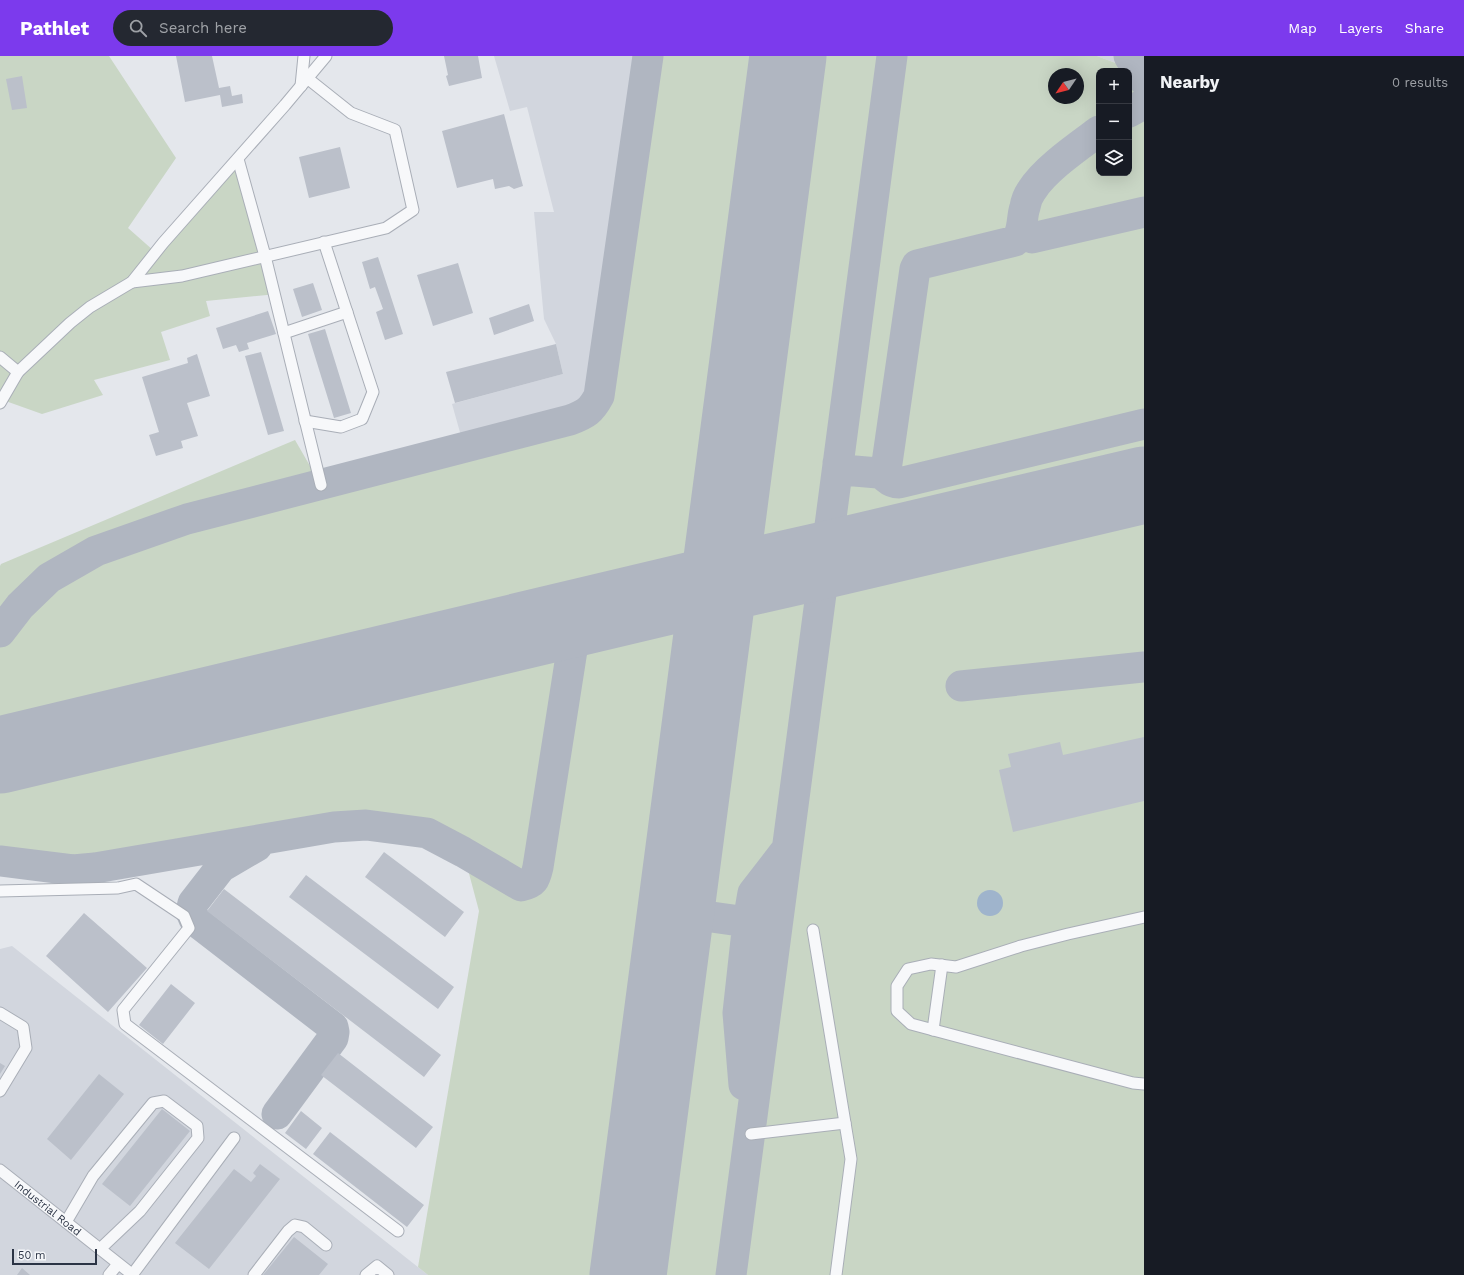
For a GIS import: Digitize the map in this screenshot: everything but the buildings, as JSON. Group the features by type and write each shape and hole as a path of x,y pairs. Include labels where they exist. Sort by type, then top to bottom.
{"street":[{"path":"304,56 304,82"},
{"path":"0,403 18,372 70,323 90,307 132,282 163,243 238,159 326,56"},
{"path":"132,282 182,276 386,228 413,210 395,130 351,113 304,82"},
{"path":"238,159 265,256 321,485"},
{"path":"305,421 341,427 362,419 373,392 324,242"},
{"path":"284,333 347,312"},
{"path":"0,357 18,372"},
{"path":"0,891 118,888 136,884 184,916 189,928 123,1010 124,1024 398,1231"},
{"path":"1144,917 1028,944 956,967 931,964 908,969 897,986 897,1011 911,1024 1133,1083 1144,1084"},
{"path":"813,930 844,1123 852,1159 836,1275"},
{"path":"933,1030 942,965"},
{"path":"0,1013 23,1027 26,1048 0,1091"},
{"path":"66,1222 93,1176 153,1102 164,1101 197,1126 198,1138 140,1210 100,1249"},
{"path":"751,1134 844,1123"},
{"path":"133,1275 234,1138"},
{"name":"Industrial Road","path":"0,1170 133,1275"},
{"path":"254,1275 288,1232 296,1226 304,1227 326,1245"},
{"path":"109,1275 118,1264"},
{"path":"366,1275 377,1266 388,1275"}],"shaded area":[{"path":"494,56 657,56 608,404 604,414 596,421 583,426 467,457 452,404 563,374 556,344 544,319 534,212 554,212 527,107 510,111"},
{"path":"1097,56 1144,56 1144,93 1132,73 1132,68"},
{"path":"12,946 428,1275 0,1275 0,949"}],"green space":[{"path":"0,56 109,56 176,158 128,228 154,251 236,161 277,294 206,301 210,316 161,332 170,360 94,380 103,395 42,414 0,399"},
{"path":"657,56 1097,56 1129,68 1096,68 1096,176 1132,176 1132,73 1144,93 1144,1275 428,1275 418,1267 479,911 467,866 427,833 366,825 334,827 95,868 73,870 0,861 1,564 295,440 321,485 467,457 583,426 592,422 604,413 608,404"}],"water":[{"path":"990,890 999,894 1003,903 999,912 990,916 981,912 977,903 981,894"}],"taxiway":[{"path":"0,632 20,606 49,578 96,551 187,519 570,420 588,411 599,396 648,56"},
{"path":"731,1275 892,56"},
{"path":"1129,56 1144,80"},
{"path":"1132,110 1144,104"},
{"path":"838,463 843,470 878,473 886,470 915,269 917,265 1015,241 1020,233 1027,200 1038,182 1063,158 1096,133"},
{"path":"1022,225 1024,234 1032,238 1144,212"},
{"path":"878,473 892,482 899,483 1144,424"},
{"path":"0,861 73,870 95,868 334,827 366,825 427,833 521,886 529,884 535,878 538,867 577,618"},
{"path":"961,686 1144,667"},
{"path":"257,846 221,867 193,903 191,912 194,919 202,926 333,1027 333,1038 277,1114"},
{"path":"744,1085 738,1013 748,922 753,893 787,849"},
{"path":"676,912 769,925"}],"runway":[{"path":"628,1275 788,56"},
{"path":"0,755 719,584 1144,485"}]}
